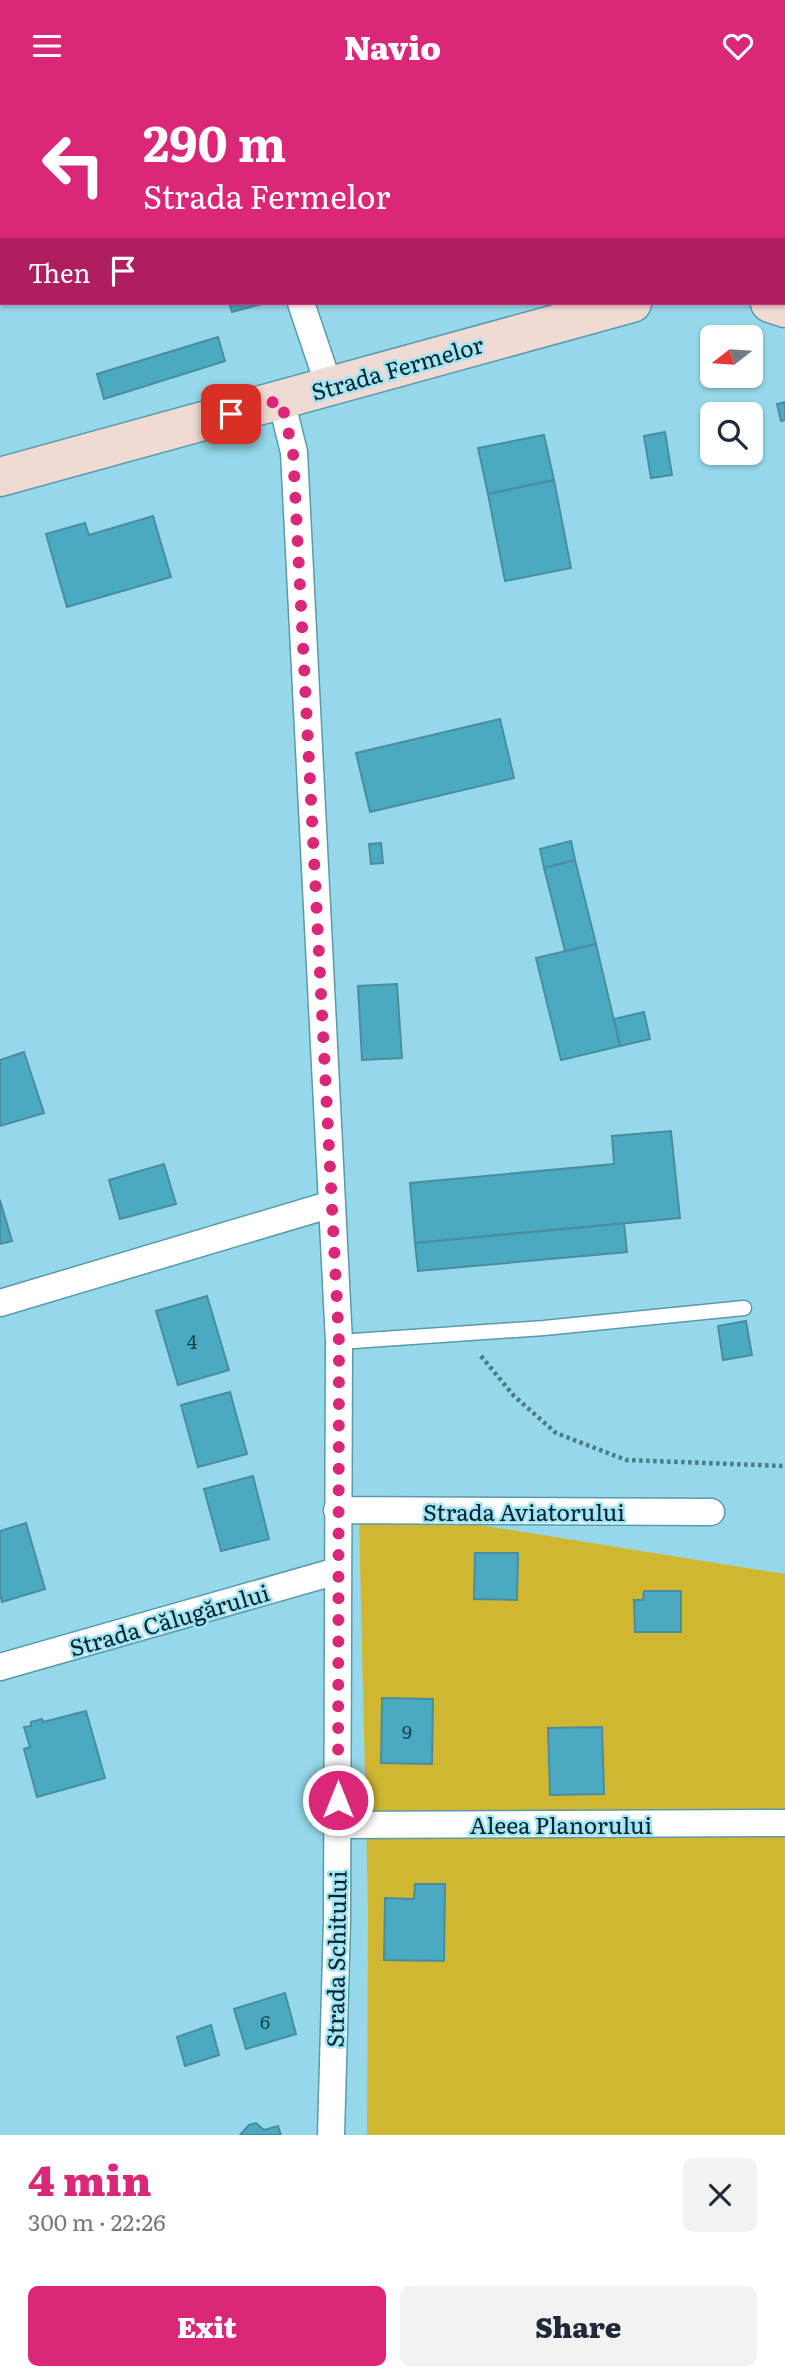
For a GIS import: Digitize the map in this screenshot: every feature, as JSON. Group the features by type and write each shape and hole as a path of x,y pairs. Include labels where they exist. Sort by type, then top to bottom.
{"street":[{"path":"302,305 329,386"},
{"name":"Strada Fermelor","path":"0,477 625,305"},
{"name":"Strada Schitului","path":"281,400 293,452 339,1342 338,1825 331,2135"},
{"path":"0,1303 332,1204"},
{"name":"Strada Aviatorului","path":"337,1510 711,1512"},
{"name":"Strada Călugărului","path":"0,1667 337,1571"},
{"name":"Aleea Planorului","path":"338,1825 785,1823"}],"lane":[{"path":"339,1342 544,1328 744,1308"}],"path":[{"path":"462,1333 514,1396 556,1433 626,1460 785,1466"}],"shaded area":[{"path":"359,1516 467,1523 785,1574 785,2135 367,2135 368,1908"}],"building":[{"path":"230,305 258,305 232,312"},
{"path":"218,337 225,361 104,399 97,374"},
{"path":"785,402 785,420 781,421 777,404"},
{"path":"665,432 672,475 651,478 644,436"},
{"path":"544,435 554,480 488,494 478,448"},
{"path":"554,480 571,568 505,581 488,494"},
{"path":"153,516 171,577 67,607 46,534 85,523 89,535"},
{"path":"500,719 514,778 370,812 356,753"},
{"path":"571,841 575,860 544,868 540,849"},
{"path":"381,843 383,863 371,864 369,844"},
{"path":"575,860 596,944 565,951 544,868"},
{"path":"596,944 620,1046 561,1060 536,958"},
{"path":"397,984 402,1058 362,1060 358,986"},
{"path":"644,1012 650,1039 620,1046 614,1019"},
{"path":"24,1052 44,1113 0,1126 0,1060"},
{"path":"671,1131 680,1218 415,1243 410,1183 614,1164 612,1136"},
{"path":"164,1164 176,1204 120,1219 109,1180"},
{"path":"0,1200 12,1241 0,1244"},
{"path":"624,1223 627,1252 418,1271 415,1243"},
{"path":"207,1296 229,1370 178,1385 156,1311"},
{"path":"746,1321 752,1355 723,1360 718,1326"},
{"path":"230,1392 247,1454 198,1467 181,1405"},
{"path":"253,1476 269,1539 221,1551 204,1489"},
{"path":"26,1523 45,1589 2,1602 0,1531"},
{"path":"475,1553 518,1553 517,1600 474,1599"},
{"path":"644,1591 681,1591 681,1632 635,1632 634,1600 643,1600"},
{"path":"382,1698 433,1699 432,1764 381,1763"},
{"path":"86,1711 105,1778 37,1797 24,1749 30,1747 24,1727 42,1719 43,1722"},
{"path":"602,1727 604,1794 550,1795 548,1728"},
{"path":"415,1884 445,1884 444,1961 384,1960 385,1898 414,1899"},
{"path":"285,1993 296,2034 246,2049 234,2009"},
{"path":"211,2025 219,2055 185,2066 177,2037"},
{"path":"256,2123 264,2130 278,2126 281,2135 240,2135 249,2125"}],"route":[{"path":"231,414 281,400 293,452 339,1342 338,1800"}]}
